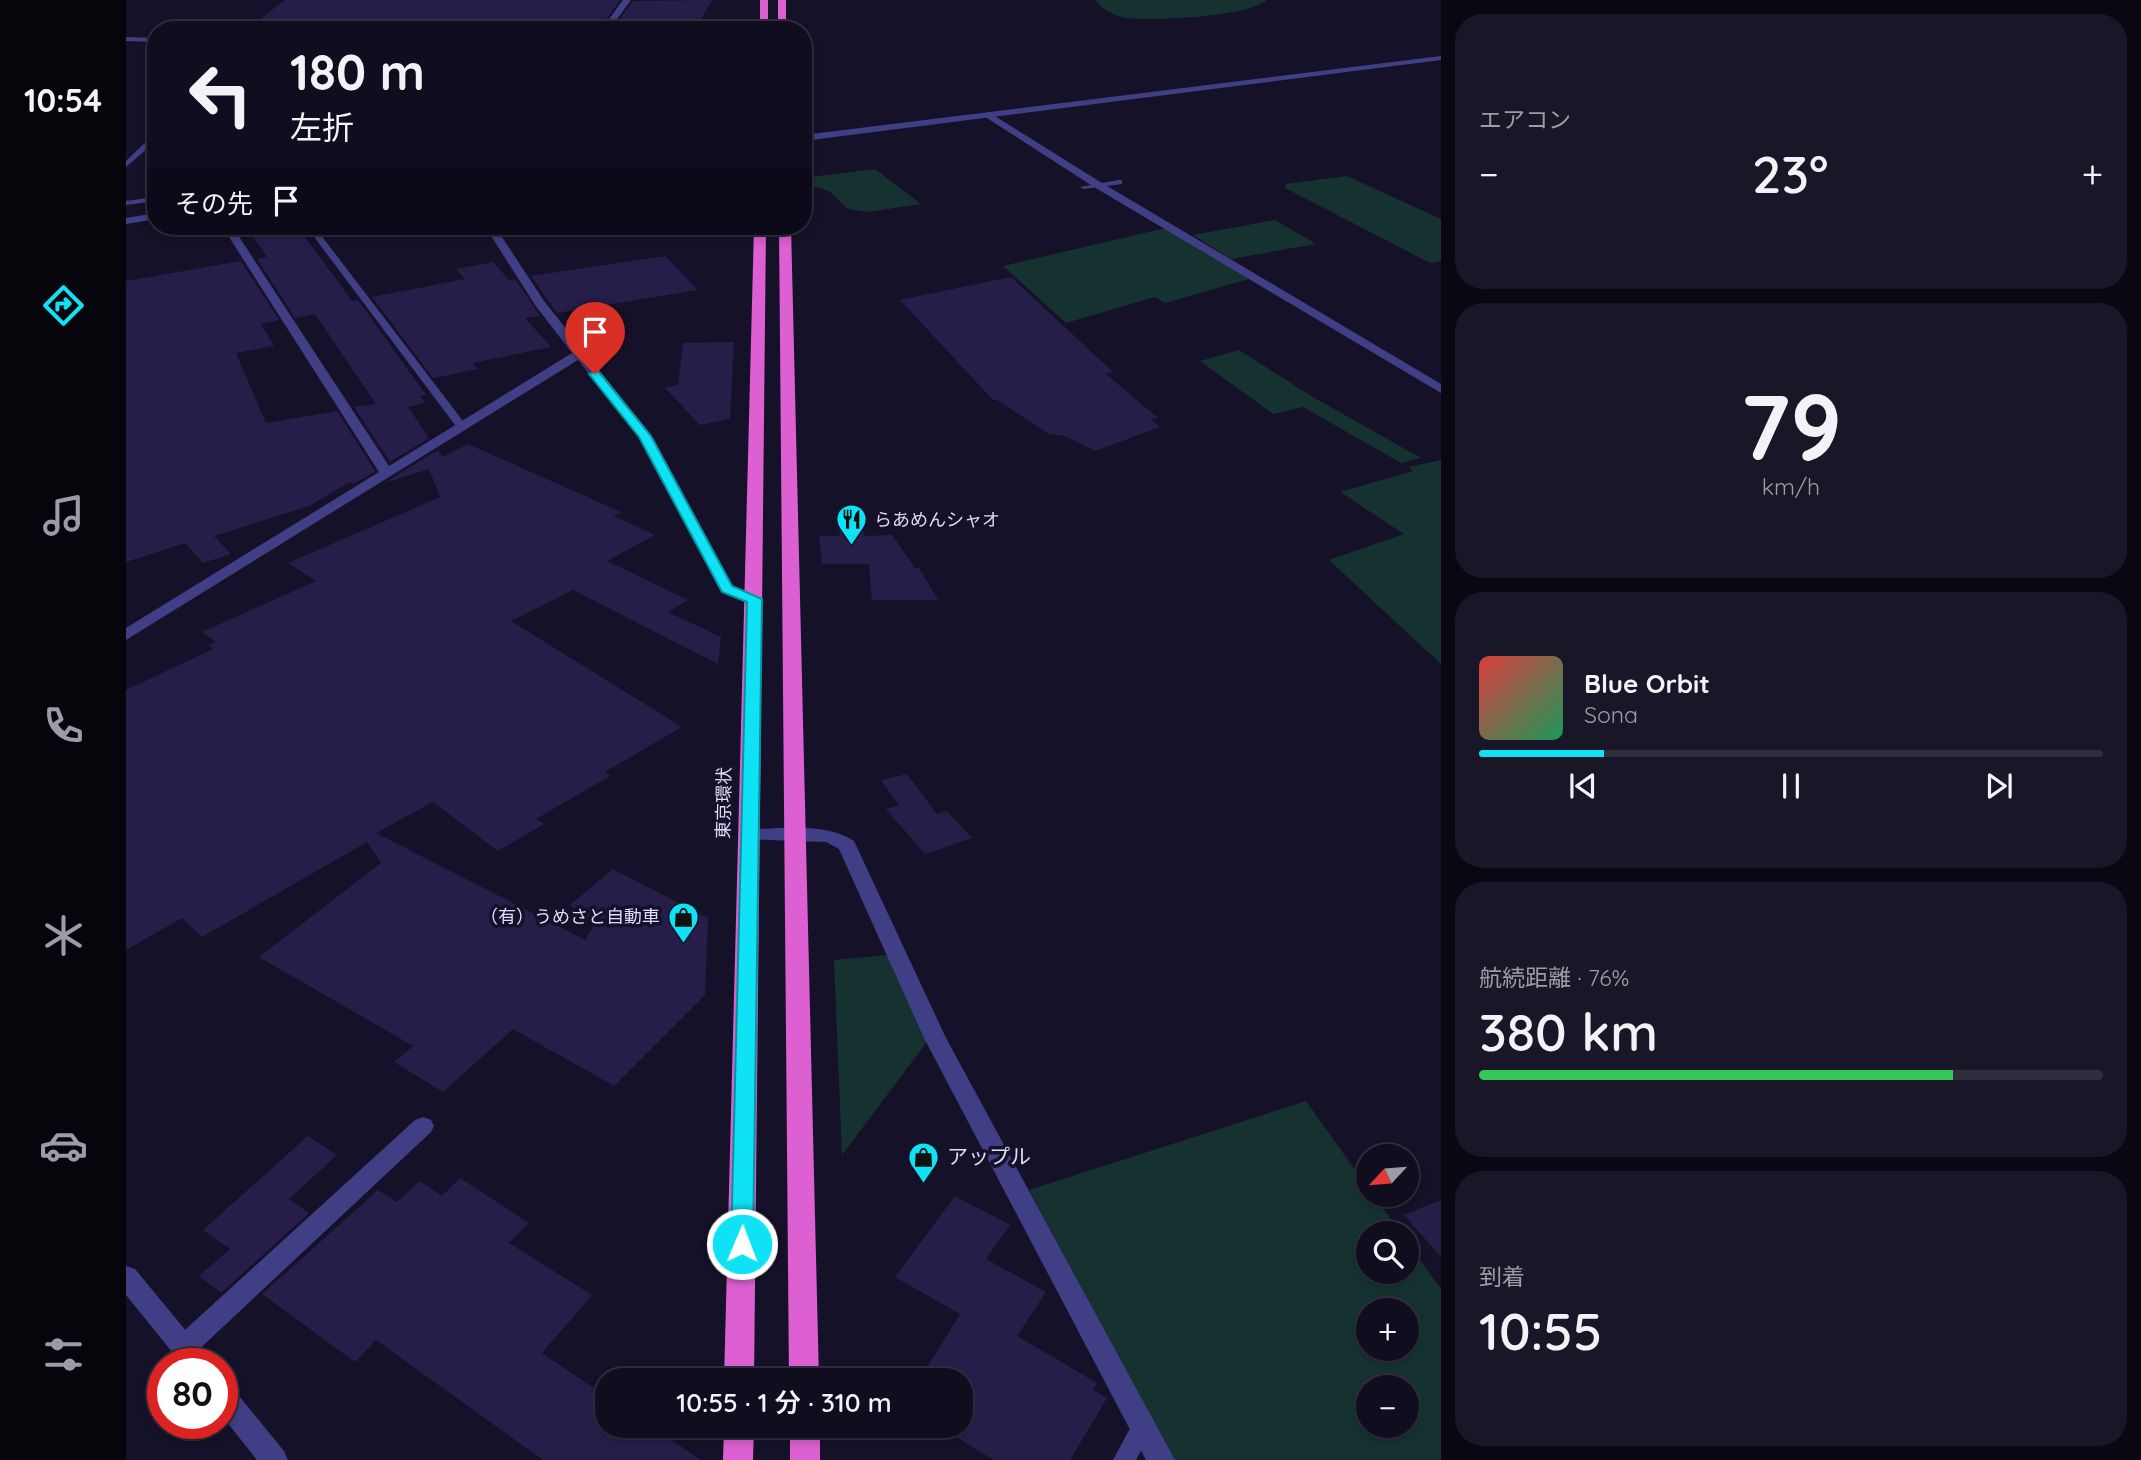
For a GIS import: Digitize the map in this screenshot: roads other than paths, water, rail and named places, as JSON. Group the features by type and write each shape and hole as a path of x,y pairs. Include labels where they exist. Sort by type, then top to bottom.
{"highway":[{"path":"764,0 764,21"},
{"path":"782,0 782,21"},
{"name":"東京環状","path":"739,1368 760,235"},
{"path":"785,235 804,1368"},
{"path":"738,1460 739,1438"},
{"path":"805,1438 805,1460"}],"street":[{"path":"612,21 627,0"},
{"path":"812,137 1441,58"},
{"path":"990,116 1098,185 1441,389"},
{"path":"126,221 147,218"},
{"path":"233,235 387,474"},
{"path":"496,235 519,268 520,275 645,436 727,589 754,599"},
{"path":"126,635 579,354"},
{"path":"749,835 831,836 847,845 935,1038 1161,1460"},
{"path":"197,1348 422,1126"},
{"path":"126,1277 184,1348"},
{"path":"238,1415 274,1460"}],"lane":[{"path":"126,39 147,40"},
{"path":"126,165 147,145"},
{"path":"1084,187 1119,182"},
{"path":"126,203 147,200"},
{"path":"317,235 462,427"},
{"path":"1124,1460 1143,1426"}],"place":[{"name":"らあめんシャオ","path":"851,547"},
{"name":"（有）うめさと自動車","path":"683,944"},
{"name":"アップル","path":"924,1184"}]}
